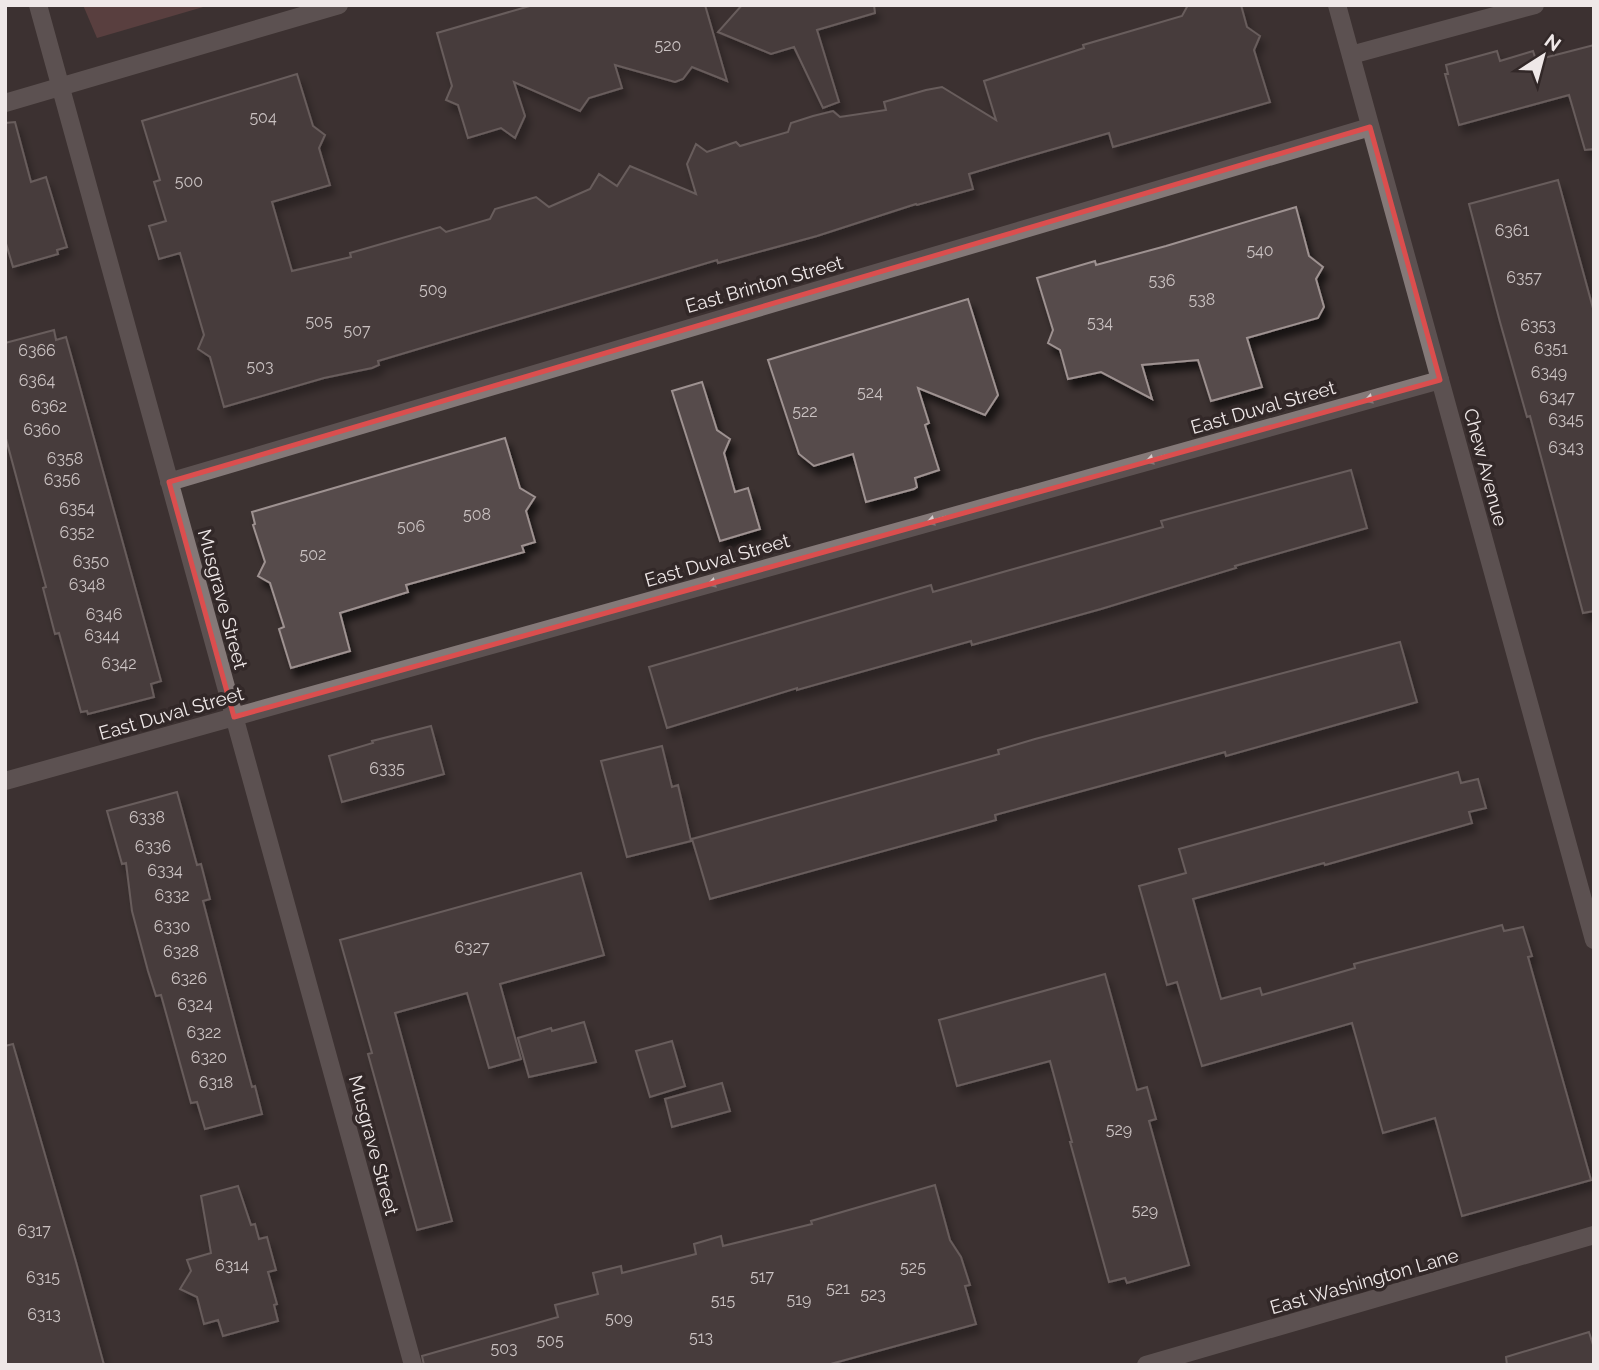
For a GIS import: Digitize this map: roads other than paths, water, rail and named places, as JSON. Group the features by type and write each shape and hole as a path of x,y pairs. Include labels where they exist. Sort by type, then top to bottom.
{"street":[{"name":"Musgrave Street","path":"38,5 413,1365"},
{"path":"5,103 339,5"},
{"name":"Chew Avenue","path":"1337,5 1594,940"},
{"path":"1351,55 1535,5"},
{"name":"East Brinton Street","path":"169,482 1370,127"},
{"name":"East Duval Street","path":"5,781 1440,380"},
{"name":"East Washington Lane","path":"1146,1365 1594,1235"}]}
